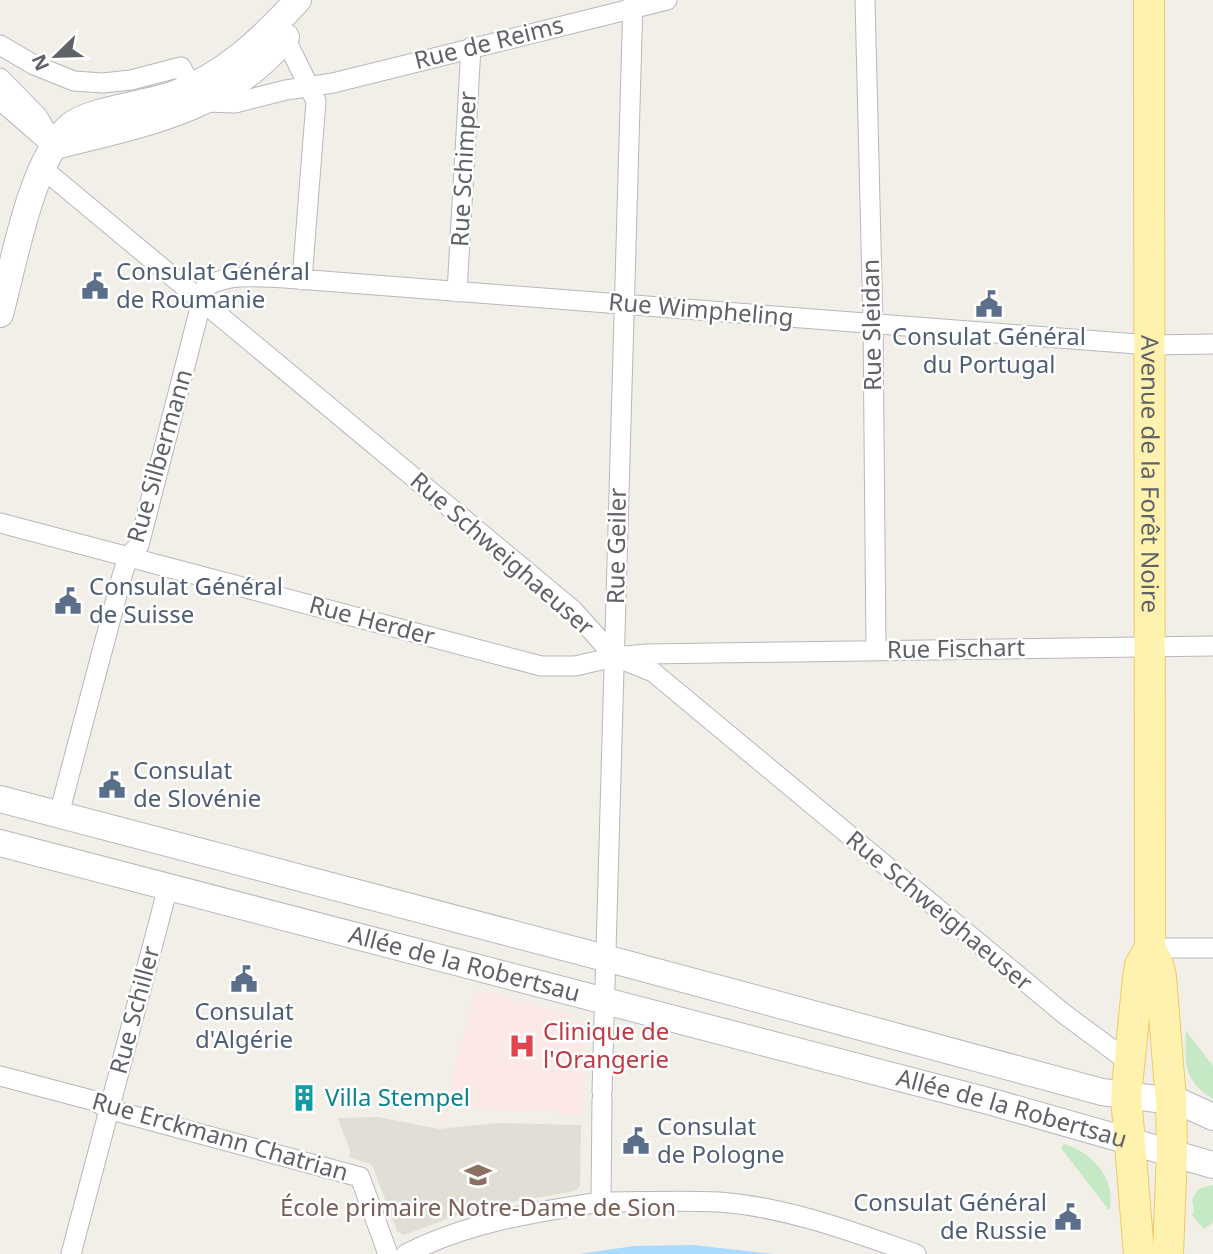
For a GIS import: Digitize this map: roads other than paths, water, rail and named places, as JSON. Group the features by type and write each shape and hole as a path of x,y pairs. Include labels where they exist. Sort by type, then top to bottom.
{"main road":[{"path":"199,94 212,76 250,50 298,0"},
{"path":"0,314 30,202 49,157 146,122 259,67 295,24 305,0"},
{"name":"Avenue de la Forêt Noire","path":"1149,0 1150,948 1161,976 1171,1101 1168,1254"},
{"name":"Allée de la Robertsau","path":"0,799 605,958 1102,1093 1171,1101"},
{"path":"48,856 59,814"},
{"name":"Allée de la Robertsau","path":"0,843 992,1102 1213,1165"},
{"path":"167,887 179,847"},
{"name":"Avenue de la Forêt Noire","path":"1139,1254 1126,1096 1140,965 1150,948"},
{"path":"1129,1062 1171,1101 1181,1102 1213,1117"}],"street":[{"name":"Rue de Reims","path":"199,94 235,103 471,47 633,4 667,0"},
{"name":"Rue Sleidan","path":"864,0 873,324 876,649"},
{"name":"Rue Geiler","path":"601,1202 605,958 633,4"},
{"path":"285,38 316,101 302,279"},
{"path":"0,45 34,65 74,81 103,83 131,80 181,67 199,94"},
{"name":"Rue Schimper","path":"457,292 471,47"},
{"path":"0,78 38,117 49,157"},
{"name":"Rue Schweighaeuser","path":"0,100 41,137 49,157 202,300 573,610 615,657 653,673 1052,1005 1129,1062"},
{"name":"Rue Wimpheling","path":"202,300 206,286 228,277 302,279 1150,345 1213,344"},
{"name":"Rue Silbermann","path":"59,814 128,557 139,545 202,300"},
{"name":"Rue Herder","path":"0,523 541,666 575,666 615,657"},
{"name":"Rue Fischart","path":"615,657 876,649 1213,646"},
{"name":"Rue Schiller","path":"71,1254 167,887"},
{"path":"1150,948 1213,948"},
{"name":"Rue Erckmann Chatrian","path":"0,1076 95,1101 108,1110 360,1177 388,1254"},
{"path":"406,1254 450,1234 532,1213 601,1202 720,1202 748,1206 813,1220 916,1254"}],"water":[{"path":"693,1245 773,1254 579,1254 634,1246"}],"place":[{"name":"Consulat Général de Roumanie","path":"95,286"},
{"name":"Consulat Général du Portugal","path":"989,304"},
{"name":"Consulat Général de Suisse","path":"68,601"},
{"name":"Consulat de Slovénie","path":"112,785"},
{"name":"Consulat d'Algérie","path":"244,979"},
{"name":"Clinique de l'Orangerie","path":"522,1046"},
{"name":"Villa Stempel","path":"304,1098"},
{"name":"Consulat de Pologne","path":"636,1141"},
{"name":"École primaire Notre-Dame de Sion","path":"478,1175"},
{"name":"Consulat Général de Russie","path":"1068,1217"}]}
